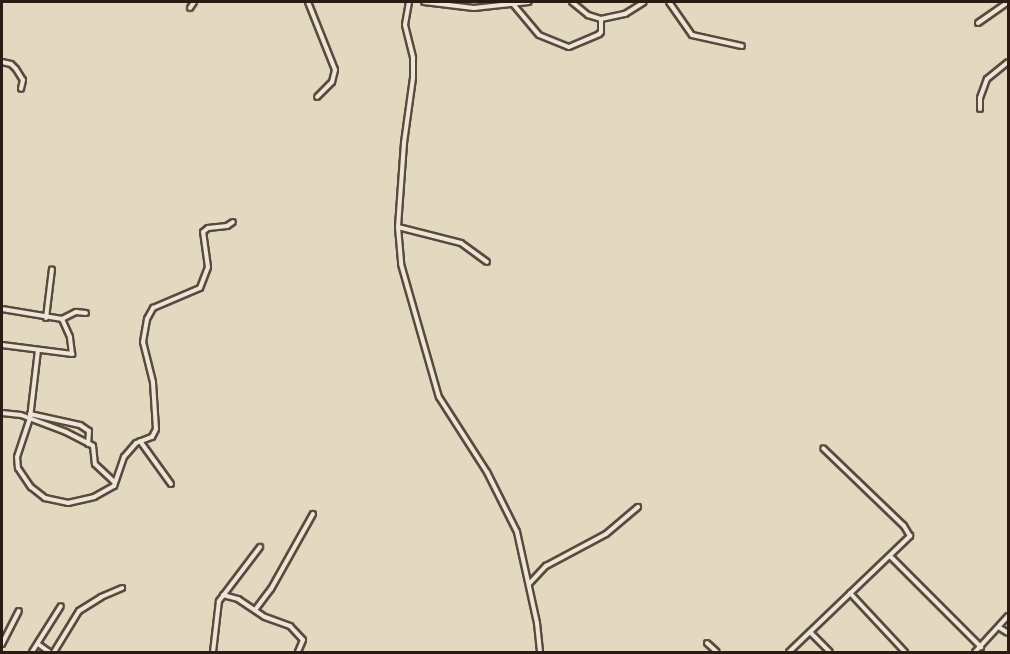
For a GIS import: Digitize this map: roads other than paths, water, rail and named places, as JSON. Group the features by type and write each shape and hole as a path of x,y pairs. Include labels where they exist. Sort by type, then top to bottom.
{"street":[{"path":"190,8 194,2"},
{"path":"308,2 335,70 332,82 317,96"},
{"path":"409,2 405,25 412,58 413,78 404,143 398,227 406,289 439,397 487,472 517,532 529,584 540,652"},
{"path":"424,2 474,8 529,2"},
{"path":"572,2 588,15 601,19 625,14 644,2"},
{"path":"669,2 692,35 742,46"},
{"path":"978,23 1008,2"},
{"path":"515,3 539,35 569,47 602,32 601,19"},
{"path":"2,62 16,69 23,80 21,89"},
{"path":"980,109 980,98 987,79 1008,62"},
{"path":"38,350 30,416 22,437 17,465 37,493 53,501 68,503 109,490 124,457 140,441 152,437 158,420 153,382 143,342 147,319 153,308 200,288 208,267 203,232 208,228 232,222"},
{"path":"398,227 461,243 486,262"},
{"path":"46,318 52,269"},
{"path":"2,309 62,319 76,312 86,313"},
{"path":"2,345 72,354 70,337 62,319"},
{"path":"2,413 80,425 88,430 88,444"},
{"path":"30,416 93,446 95,464 114,482"},
{"path":"140,441 171,484"},
{"path":"789,652 909,539 909,533 823,448"},
{"path":"529,584 546,566 606,534 638,507"},
{"path":"255,610 271,589 313,514"},
{"path":"213,652 214,629 222,595 260,547"},
{"path":"890,556 981,647"},
{"path":"54,652 79,611 101,597 122,588"},
{"path":"850,593 905,652"},
{"path":"222,595 238,599 270,620 286,624 303,640 298,652"},
{"path":"32,652 61,606"},
{"path":"2,644 19,611"},
{"path":"975,652 1000,628 1008,616"},
{"path":"1000,628 1008,633"},
{"path":"810,632 830,652"},
{"path":"707,643 717,652"},
{"path":"38,644 49,652"}]}
